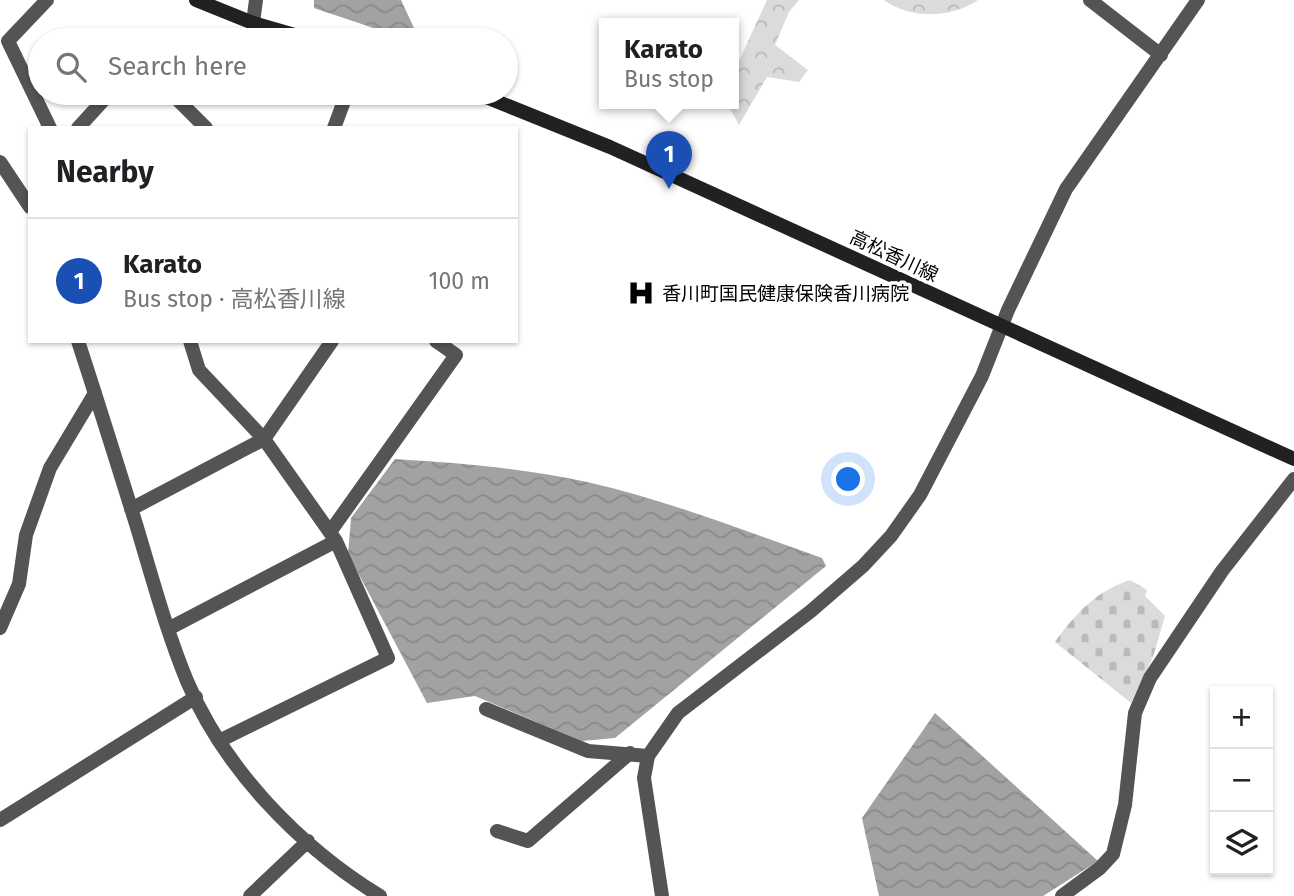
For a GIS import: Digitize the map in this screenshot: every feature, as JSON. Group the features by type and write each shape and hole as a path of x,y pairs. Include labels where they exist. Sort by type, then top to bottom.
{"main road":[{"path":"196,0 270,28"},
{"name":"高松香川線","path":"506,105 610,147 1294,459"}],"street":[{"path":"28,82 8,41 47,0"},
{"path":"253,23 256,0"},
{"path":"1090,0 1161,55"},
{"path":"662,896 644,778 648,756 678,713 811,611 863,566 891,536 927,483 982,376 1001,327 1066,189 1198,0"},
{"path":"39,105 49,126"},
{"path":"80,126 99,105"},
{"path":"183,105 204,126"},
{"path":"335,126 343,105"},
{"path":"0,163 28,204"},
{"path":"79,343 168,629 196,697 221,740 272,808 343,874 380,896"},
{"path":"131,509 264,439 331,343"},
{"path":"168,629 333,536 456,355 439,343"},
{"path":"195,345 199,370 264,439 333,536 388,657 221,740"},
{"path":"0,628 19,584 26,535 50,467 95,393"},
{"path":"1062,896 1114,854 1125,805 1135,713 1150,678 1222,570 1294,479"},
{"path":"0,820 196,697"},
{"path":"486,709 588,751 648,756"},
{"path":"497,831 528,841 630,753"},
{"path":"250,896 308,841"}],"green space":[{"path":"767,0 799,0 789,12 775,45 808,70 799,82 767,77 739,125 730,109 739,109 739,61"},
{"path":"884,0 978,0 944,13 919,14"},
{"path":"1130,580 1147,590 1145,596 1165,616 1153,657 1131,703 1055,642 1087,605 1107,590"}],"water":[{"path":"314,0 401,0 414,28 373,28 314,8"},
{"path":"395,459 516,470 617,489 822,558 826,566 615,738 582,741 475,696 427,703 348,554 351,518"},
{"path":"935,713 1098,861 1043,896 879,896 862,818"}],"place":[{"name":"Karato","path":"669,189"},
{"name":"香川町国民健康保険香川病院","path":"641,293"}]}
